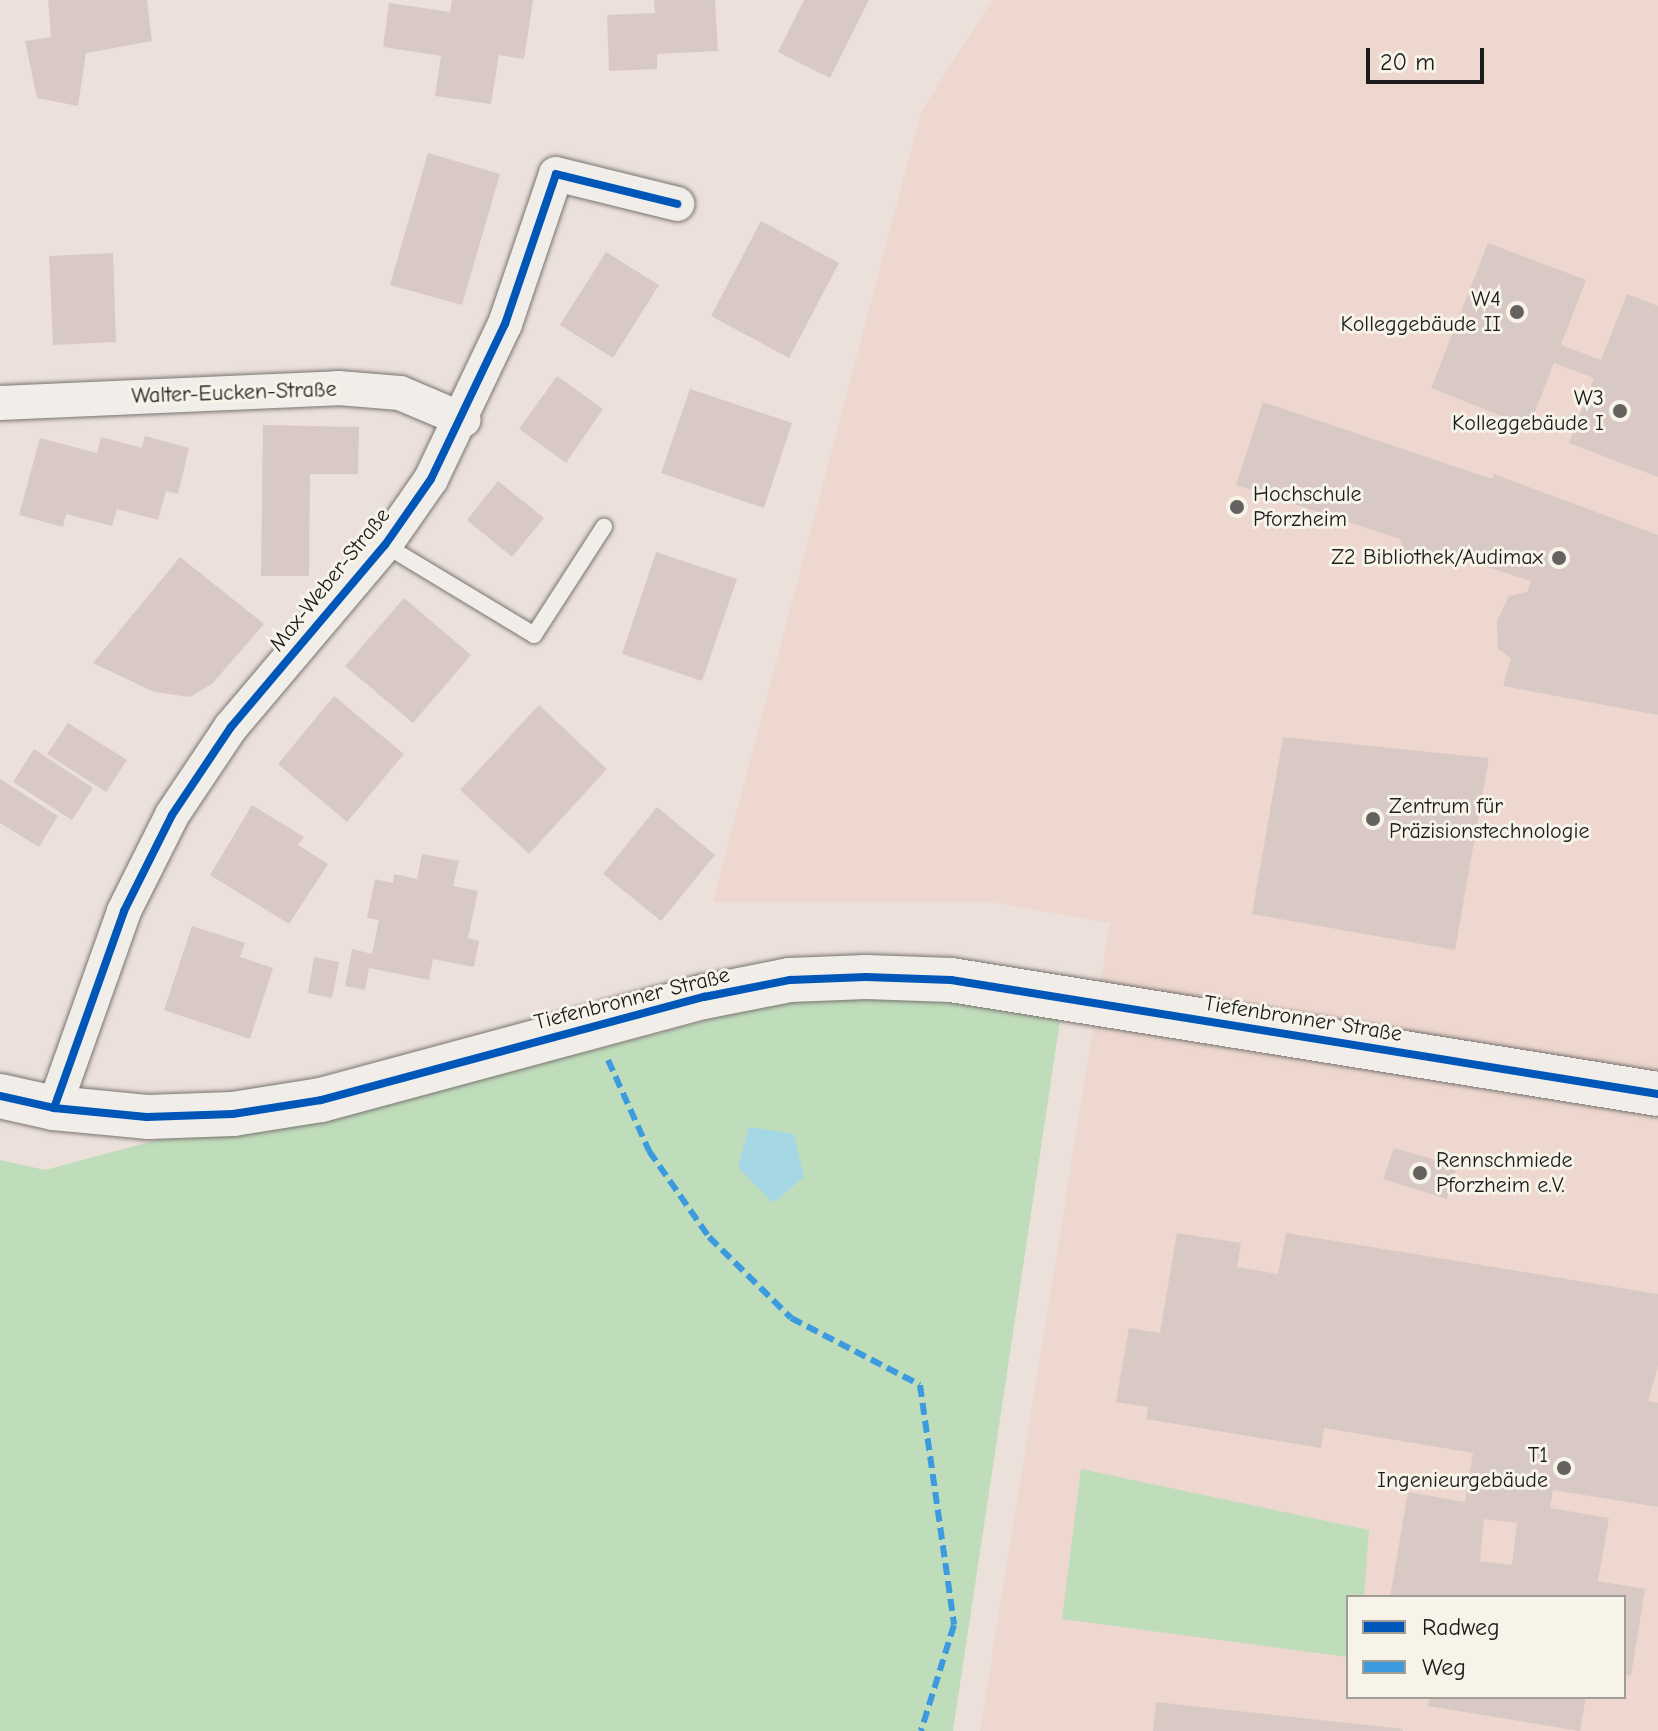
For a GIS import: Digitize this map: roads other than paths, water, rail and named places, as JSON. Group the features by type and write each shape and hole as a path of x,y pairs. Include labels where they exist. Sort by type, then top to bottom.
{"street":[{"name":"Max-Weber-Straße","path":"54,1108 124,911 172,815 231,727 385,545 431,479 464,420 505,324 556,174 677,204"},
{"name":"Walter-Eucken-Straße","path":"0,403 338,388 400,393 464,420"},
{"name":"Tiefenbronner Straße","path":"0,1096 54,1108 147,1117 233,1114 321,1100 704,997 790,980 866,977 951,980 1658,1094"}],"lane":[{"name":"Max-Weber-Straße","path":"385,545 534,635 604,527"}],"water":[{"path":"749,1127 794,1134 804,1177 773,1203 738,1167"}],"place":[{"name":"W4 Kolleggebäude II","path":"1517,312"},
{"name":"W3 Kolleggebäude I","path":"1620,411"},
{"name":"Hochschule Pforzheim","path":"1237,507"},
{"name":"Z2 Bibliothek/Audimax","path":"1559,558"},
{"name":"Zentrum für Präzisionstechnologie","path":"1373,819"},
{"name":"Rennschmiede Pforzheim e.V.","path":"1420,1173"},
{"name":"T1 Ingenieurgebäude","path":"1564,1468"}]}
